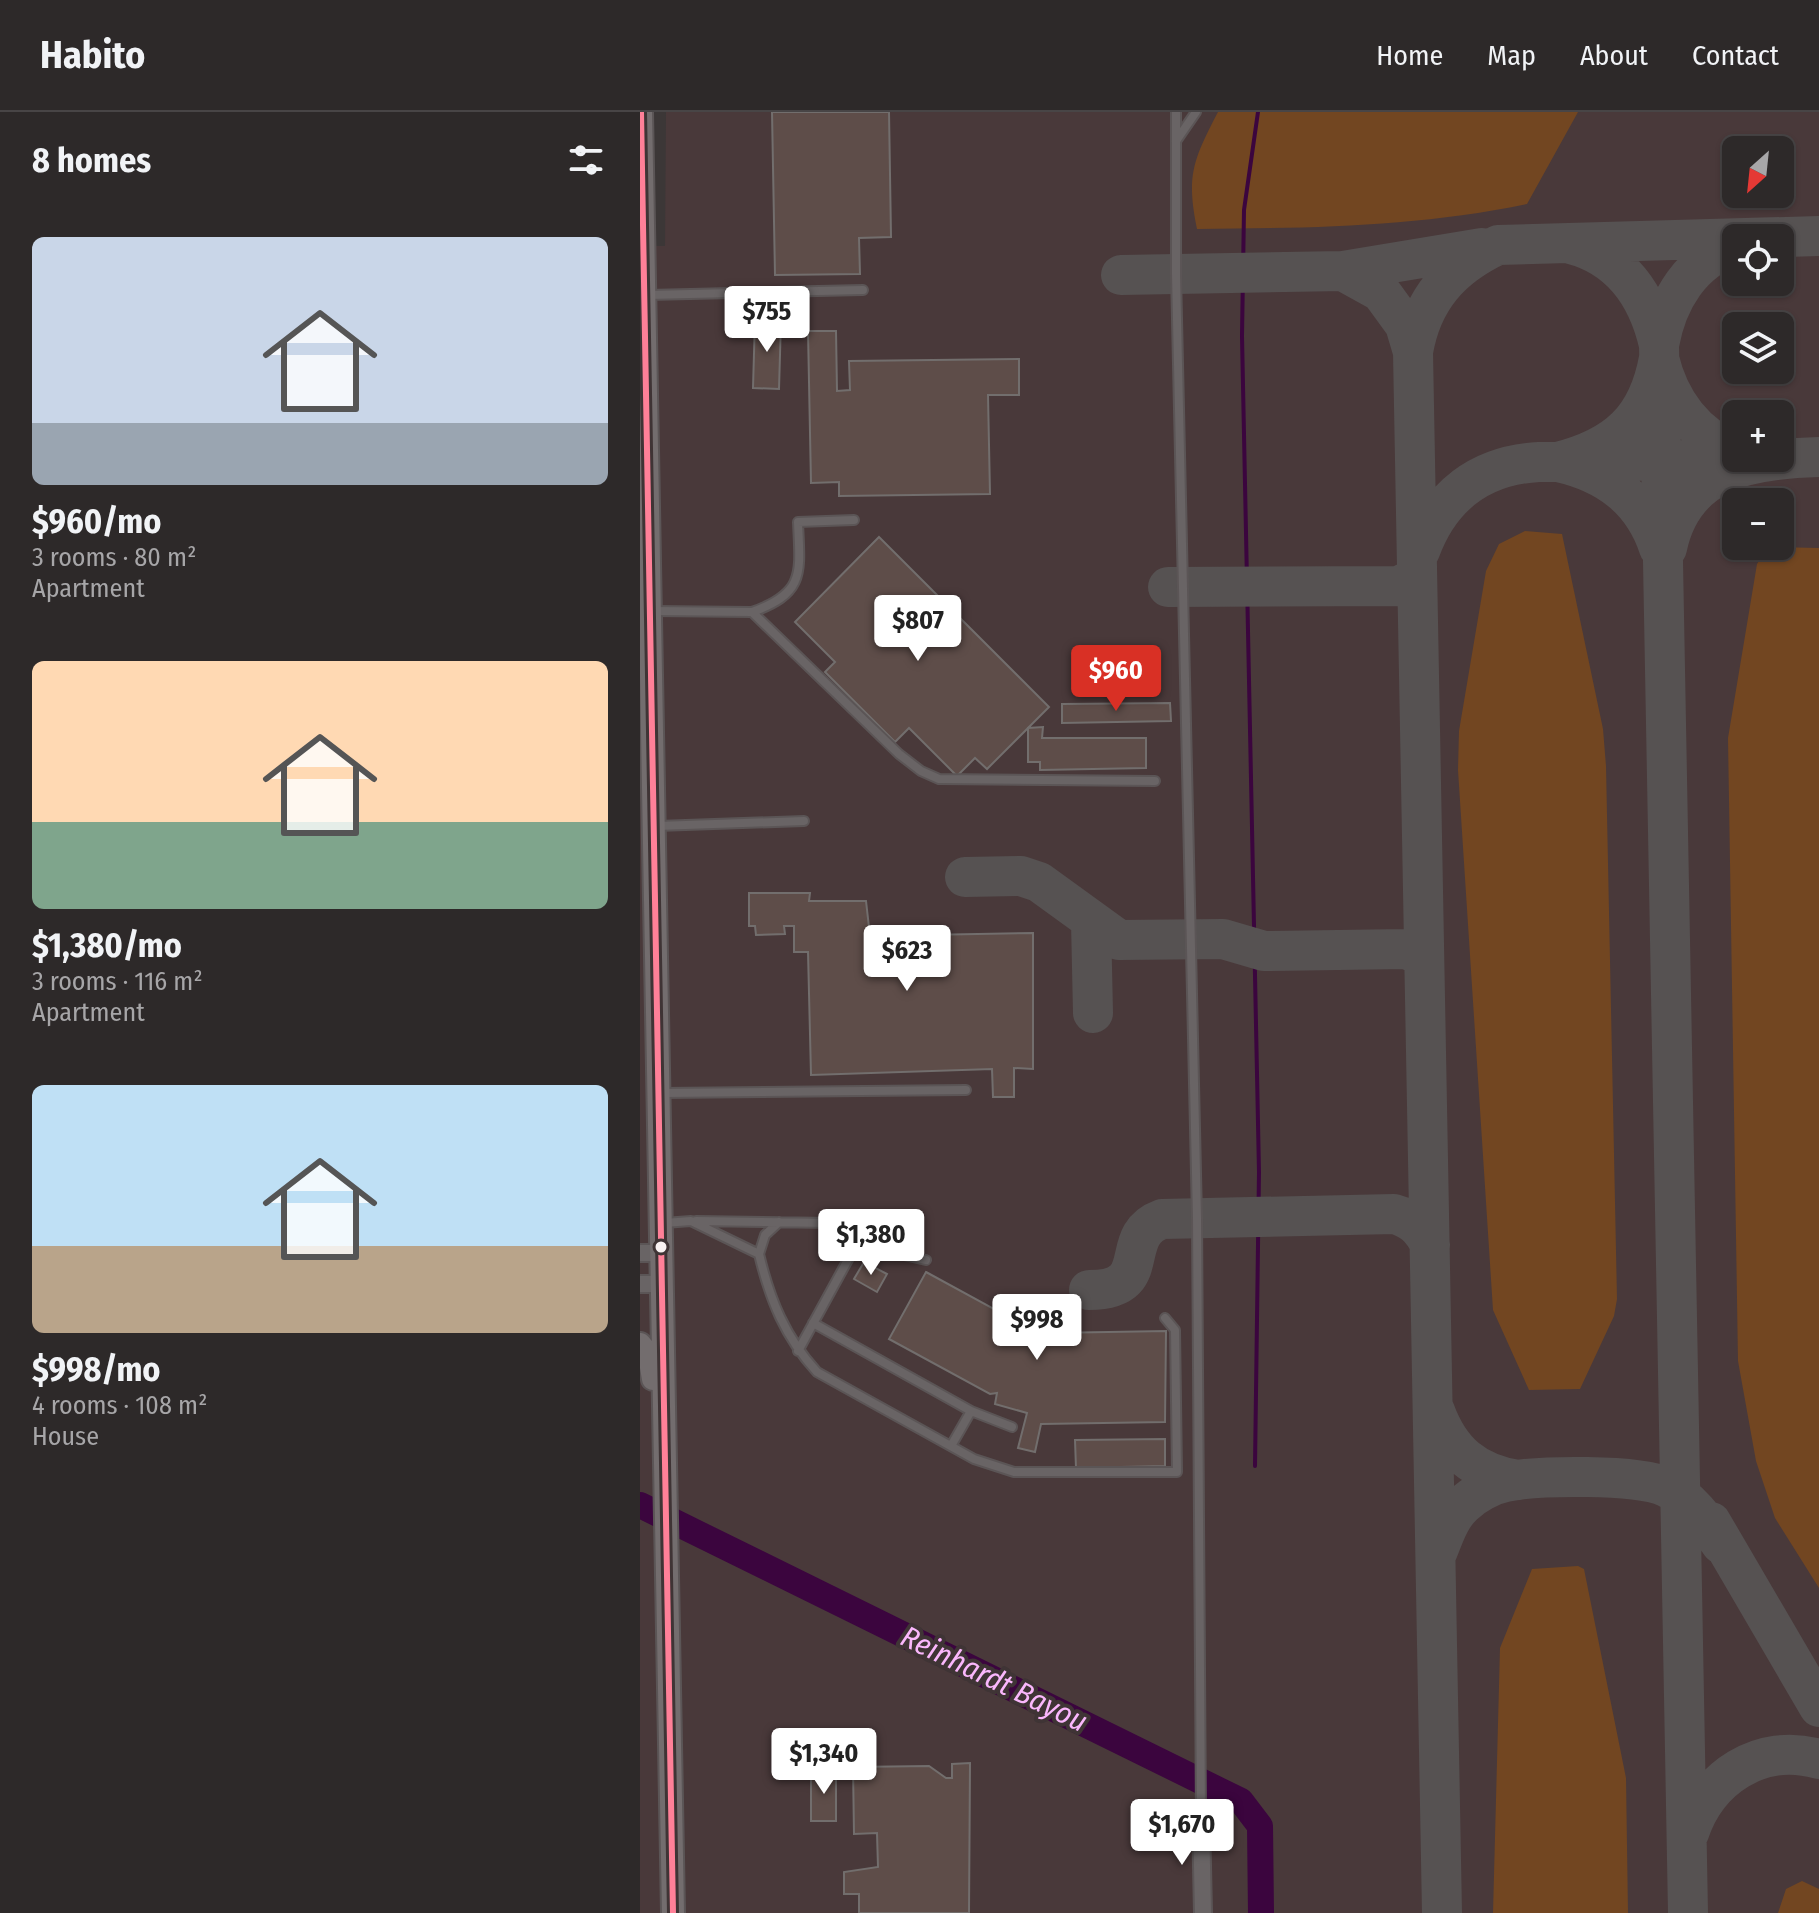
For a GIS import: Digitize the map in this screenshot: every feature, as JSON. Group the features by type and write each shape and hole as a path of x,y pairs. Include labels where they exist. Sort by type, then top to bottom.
{"street":[{"path":"641,112 659,1191 650,1219 650,1284 663,1428 673,1913"},
{"path":"640,1344 649,1355 663,1428"},
{"path":"1201,1819 1203,1913"}],"lane":[{"path":"1176,112 1176,274 1196,1203 1201,1819"},
{"path":"1176,142 1196,112"},
{"path":"643,295 863,290"},
{"path":"648,611 752,612 775,604 792,590 800,575 798,522 854,520"},
{"path":"752,612 899,754 921,771 939,779 1155,781"},
{"path":"652,826 804,821"},
{"path":"657,1093 966,1090"},
{"path":"650,1219 832,1223 895,1253 926,1260"},
{"path":"691,1221 759,1254"},
{"path":"779,1222 765,1235 759,1254 770,1301 798,1351 817,1372 974,1459 1014,1472 1177,1472 1175,1330 1165,1318"},
{"path":"798,1351 861,1236"},
{"path":"813,1323 971,1411 1012,1427"},
{"path":"951,1446 971,1411"}],"shaded area":[{"path":"666,112 1819,112 1819,1913 640,1913 640,246 665,246"},
{"path":"1218,112 1578,112 1527,204 1404,222 1197,229 1192,195 1194,169"},
{"path":"1525,531 1562,534 1603,729 1606,766 1617,1299 1614,1316 1580,1389 1529,1390 1493,1310 1458,770 1459,731 1486,571 1499,544"},
{"path":"1794,548 1819,548 1819,1588 1775,1518 1756,1461 1738,1361 1728,738 1757,564 1760,560 1794,560"},
{"path":"1578,1566 1584,1569 1626,1778 1628,1913 1493,1913 1500,1648 1532,1569"},
{"path":"1802,1881 1819,1889 1819,1913 1778,1913 1786,1889"}],"building":[{"path":"772,112 889,112 891,237 859,238 860,274 775,275"},
{"path":"755,319 781,320 779,389 753,388"},
{"path":"808,331 836,331 837,391 850,390 849,361 1019,359 1019,395 988,395 990,494 839,496 839,482 811,483"},
{"path":"879,537 1049,707 987,769 975,758 957,776 909,728 895,742 825,672 835,662 795,622"},
{"path":"1170,703 1171,721 1062,723 1062,704"},
{"path":"1043,727 1042,738 1146,738 1146,768 1040,770 1040,762 1028,762 1028,728"},
{"path":"749,893 810,893 809,901 866,901 870,936 1033,933 1033,1069 1014,1068 1014,1097 993,1097 992,1069 811,1075 808,952 794,952 794,926 784,926 785,934 756,935 755,926 749,926"},
{"path":"864,1262 887,1274 877,1292 854,1279"},
{"path":"926,1272 1027,1327 1024,1333 1050,1339 1050,1333 1166,1331 1165,1422 1041,1424 1035,1452 1018,1448 1027,1413 995,1404 997,1393 990,1394 889,1339"},
{"path":"1165,1439 1165,1466 1076,1468 1075,1440"},
{"path":"970,1763 969,1913 859,1913 859,1894 844,1894 844,1872 878,1867 877,1833 854,1834 853,1767 929,1766 946,1778 952,1778 952,1764"},
{"path":"811,1770 836,1770 836,1821 811,1821"}],"waterway":[{"path":"1255,1466 1259,1172 1242,336 1244,210 1258,112"},
{"name":"Reinhardt Bayou","path":"640,1505 1241,1801 1260,1826 1261,1913"}],"taxiway":[{"path":"1442,1913 1413,352 1417,333 1423,316 1441,287 1466,264 1498,245 1819,236"},
{"path":"1571,244 1605,259 1630,281 1648,311 1659,345 1668,312 1684,284 1694,271 1722,251"},
{"path":"1343,271 1482,248"},
{"path":"1121,275 1343,271 1381,292 1405,325 1413,352"},
{"path":"1659,345 1688,1913"},
{"path":"1659,548 1643,515 1621,491 1592,473 1558,462 1597,448 1626,427 1647,398 1659,358 1669,389 1686,415 1696,427 1722,445"},
{"path":"1667,548 1675,521 1688,501 1704,485 1745,466 1819,457"},
{"path":"1420,551 1428,532 1451,499 1465,487 1498,469 1539,462 1722,460"},
{"path":"1168,587 1399,586 1411,580 1417,570"},
{"path":"965,877 1021,876 1039,882 1119,940 1223,939 1264,951 1406,949 1418,954 1424,964"},
{"path":"1091,922 1093,1013"},
{"path":"1089,1290 1110,1288 1123,1281 1130,1272 1140,1237 1148,1227 1162,1219 1394,1214 1416,1225 1430,1245"},
{"path":"1435,1411 1448,1438 1466,1458 1489,1472 1518,1480"},
{"path":"1437,1553 1454,1516 1477,1494 1506,1482 1563,1477 1634,1480 1666,1487 1704,1519 1721,1544"},
{"path":"1711,1522 1819,1707"},
{"path":"1689,1833 1697,1813 1709,1796 1722,1781 1739,1769 1757,1760 1776,1756 1797,1755 1819,1759"}],"transit line":[{"path":"641,112 673,1913"}]}
